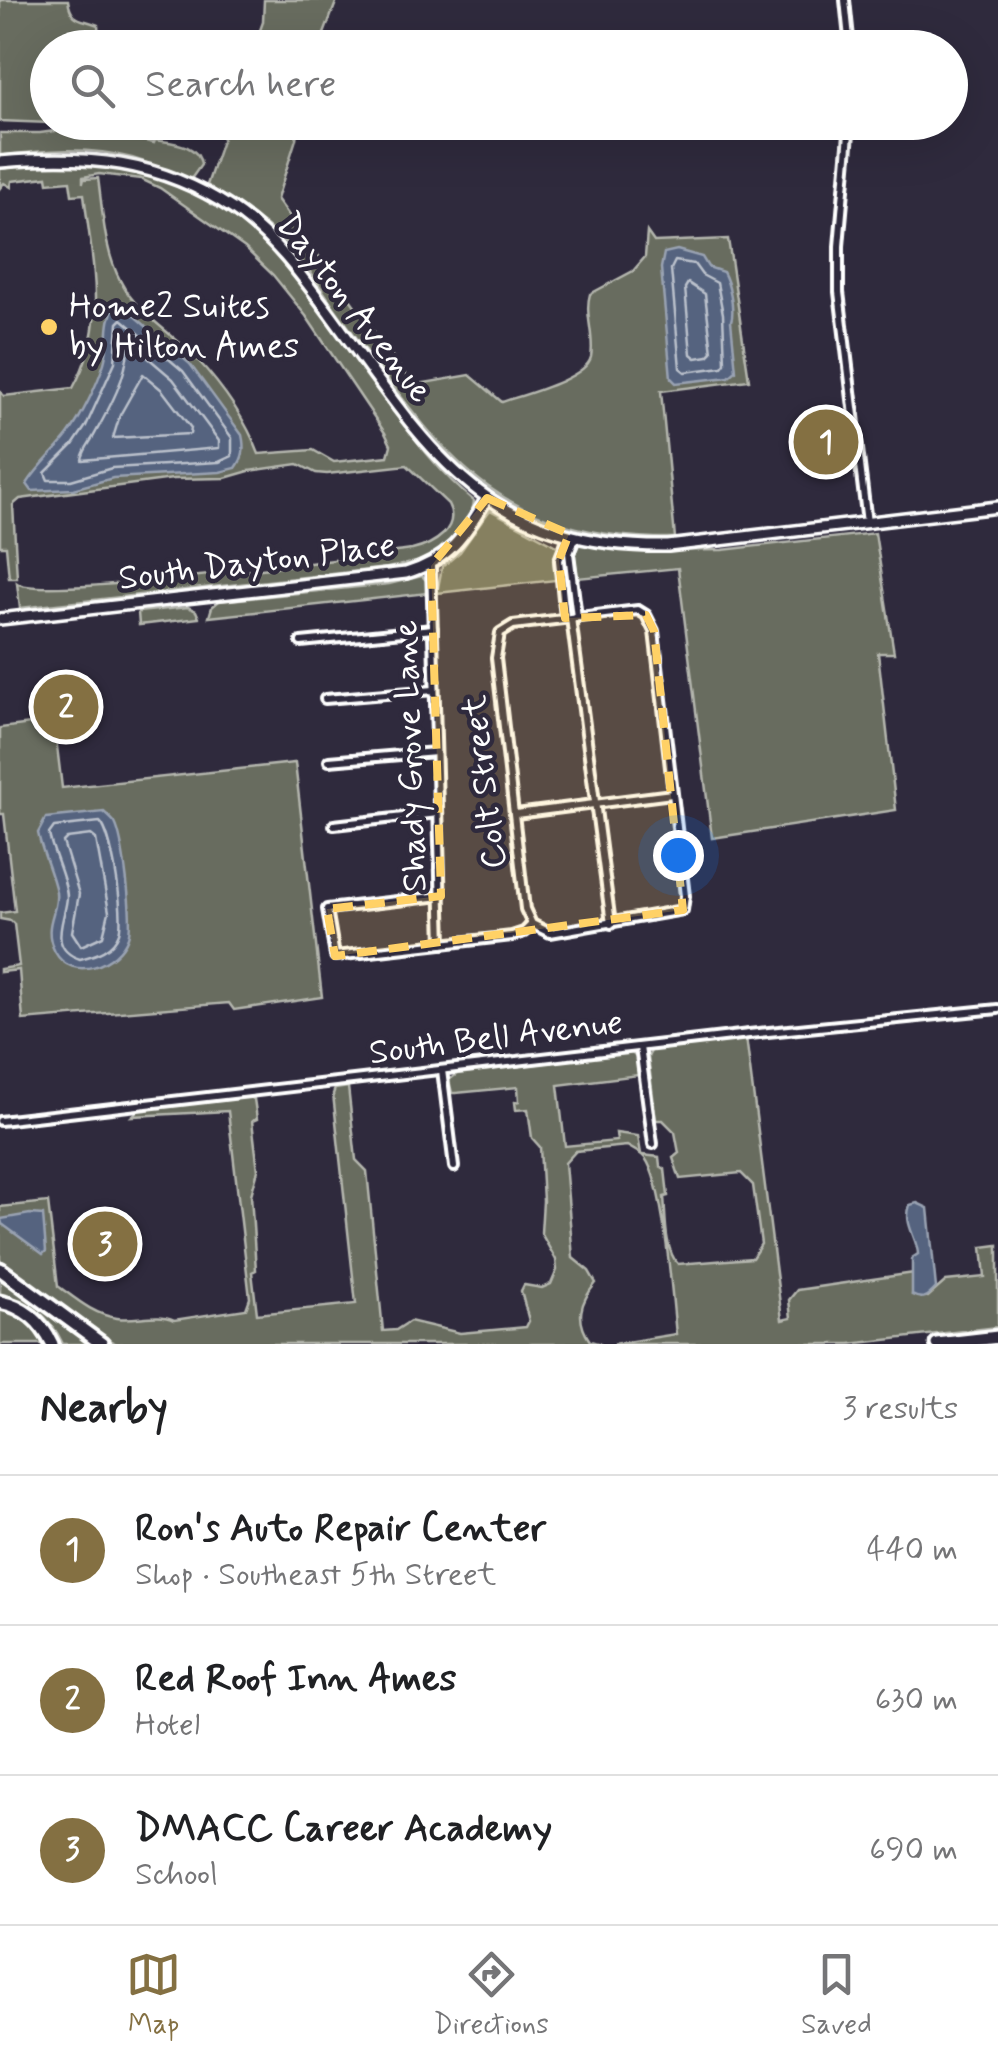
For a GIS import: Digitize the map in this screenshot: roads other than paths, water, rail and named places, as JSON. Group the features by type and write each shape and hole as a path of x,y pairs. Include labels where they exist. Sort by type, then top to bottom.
{"highway":[{"path":"0,1268 102,1344"},
{"path":"0,1302 34,1318 52,1344"},
{"path":"938,1344 998,1337"}],"main road":[{"name":"Dayton Avenue","path":"0,162 60,157 128,164 196,188 232,208 304,278 409,424 436,454 487,498 537,523 572,535 642,546 998,508"},
{"name":"South Dayton Place","path":"0,620 406,573 430,566 448,553 466,533 487,498"}],"street":[{"path":"845,0 848,30"},
{"path":"848,140 839,292 867,523"},
{"path":"572,535 571,618 610,924"},
{"name":"Shady Grove Lane","path":"430,566 442,944"},
{"path":"440,896 327,910 335,956 512,936 532,924 550,932 683,910 685,896 654,631 646,615 638,610 571,618"},
{"name":"Colt Street","path":"532,924 525,909 496,658 500,633 512,625 571,618"},
{"path":"300,642 432,630"},
{"path":"326,699 434,690"},
{"path":"329,761 436,752"},
{"path":"516,814 672,794"},
{"path":"334,825 438,813"},
{"name":"South Bell Avenue","path":"0,1121 998,1009"},
{"path":"640,1047 652,1144"},
{"path":"442,1070 454,1167"}],"water":[{"path":"677,250 702,257 708,267 723,272 732,303 736,371 729,377 676,383 671,378 661,268 664,253"},
{"path":"117,301 190,364 242,435 241,460 236,468 220,472 113,478 73,489 32,491 27,484 68,435 93,390 104,363 110,318"},
{"path":"104,812 115,823 121,845 129,898 128,937 115,956 105,962 94,967 72,967 55,952 51,942 56,892 38,833 46,818"},
{"path":"917,1203 928,1208 936,1288 922,1298 912,1295 912,1258 918,1254 908,1212 910,1205"},
{"path":"43,1215 43,1254 2,1224 1,1219"}],"place":[{"name":"Home2 Suites by Hilton Ames","path":"49,327"},
{"name":"Ron's Auto Repair Center","path":"826,442"},
{"name":"Red Roof Inn Ames","path":"66,707"},
{"name":"DMACC Career Academy","path":"105,1244"}]}
